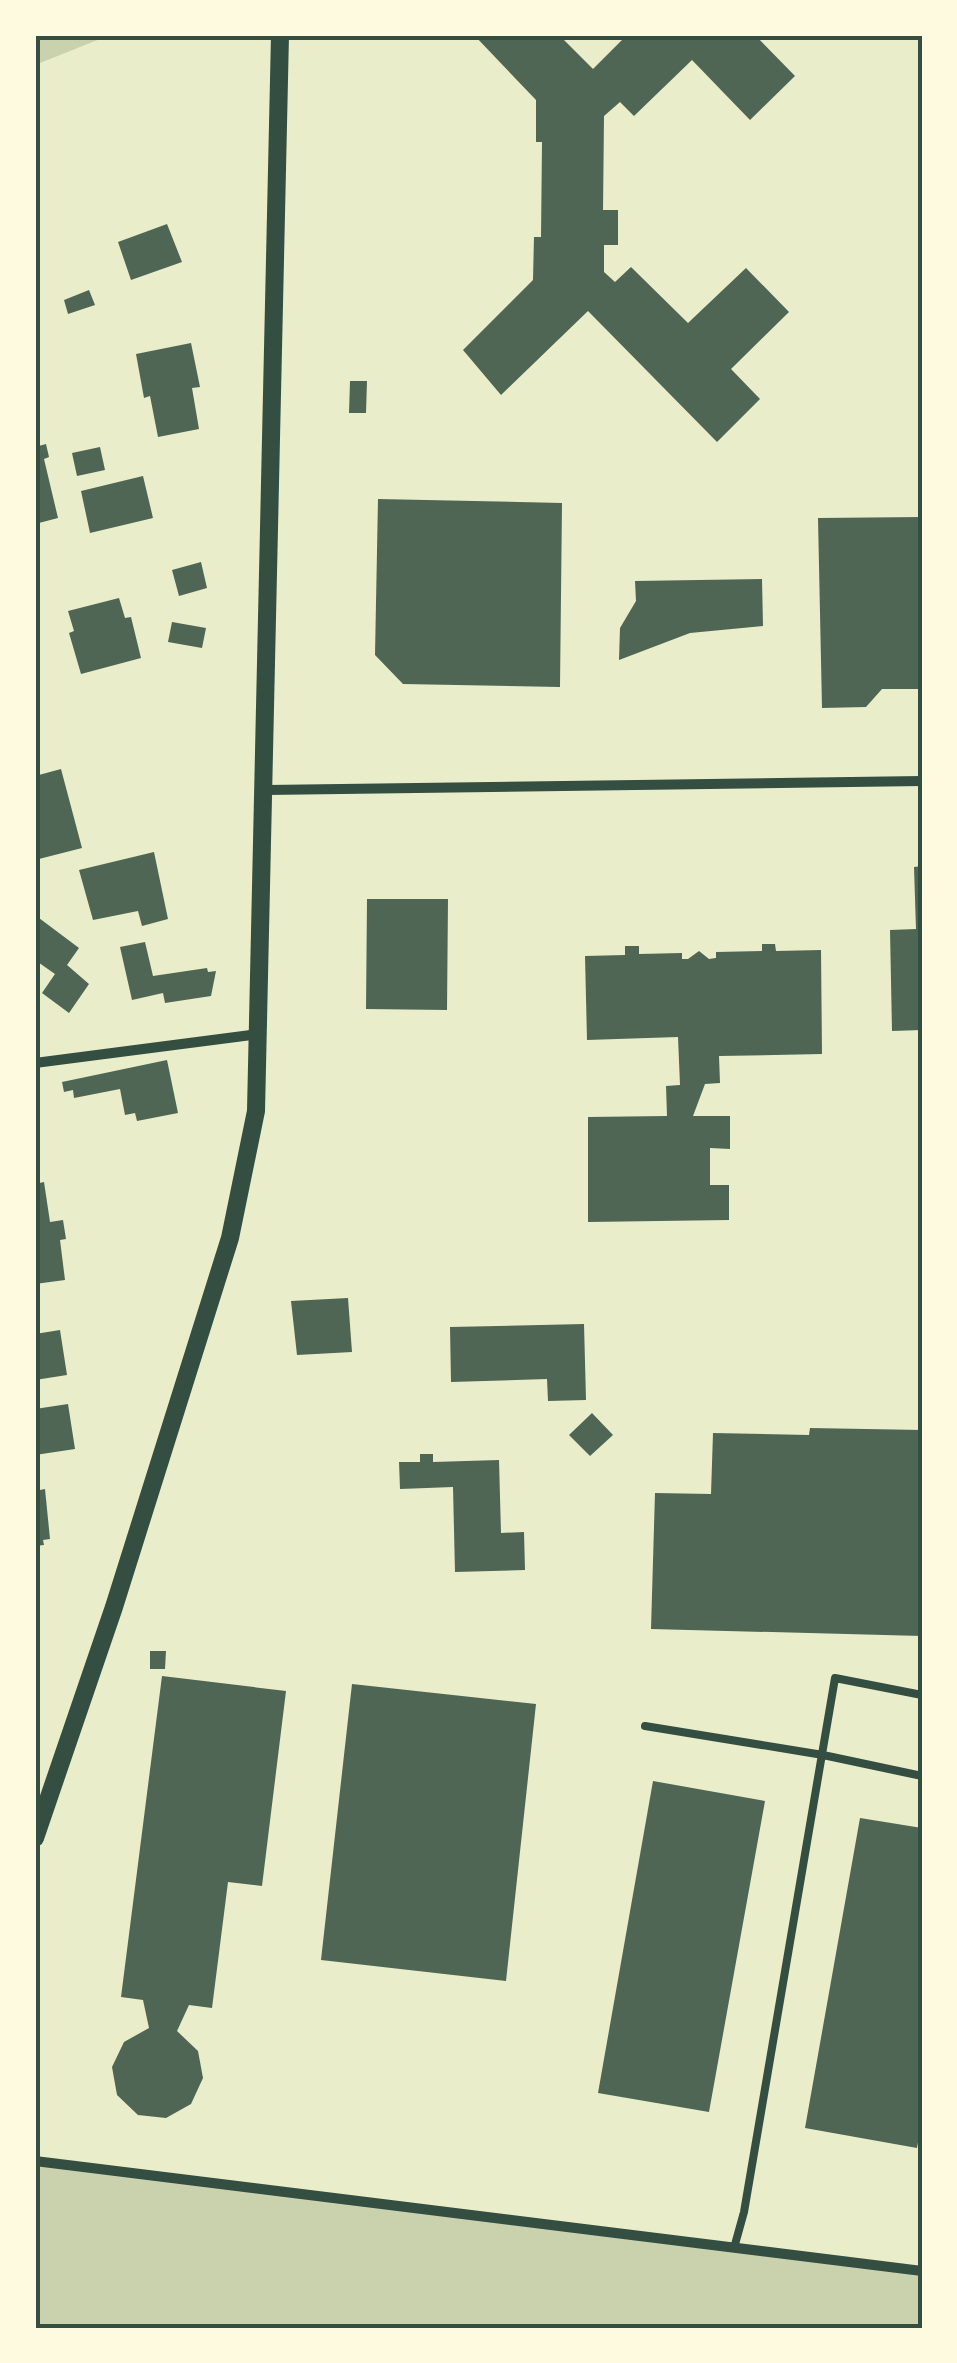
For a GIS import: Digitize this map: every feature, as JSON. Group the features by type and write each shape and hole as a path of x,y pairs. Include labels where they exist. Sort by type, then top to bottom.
{"street":[{"path":"35,1838 114,1607 230,1238 256,1111 280,35"},
{"path":"266,790 922,781"},
{"path":"35,1063 260,1034"},
{"path":"35,2161 922,2271"}],"lane":[{"path":"734,2248 744,2212 836,1678 922,1695"},
{"path":"644,1726 823,1755 922,1776"}],"green space":[{"path":"35,35 110,35 35,65"},
{"path":"35,2161 922,2271 922,2328 35,2328"}],"building":[{"path":"474,35 559,35 593,69 627,35 755,35 795,76 750,120 692,60 634,116 620,102 604,116 603,210 618,210 618,245 604,245 604,272 615,282 631,267 688,323 746,268 789,312 731,369 760,399 717,442 588,311 501,395 463,350 533,280 534,237 541,237 542,142 536,142 536,100"},
{"path":"167,224 182,262 131,280 118,242"},
{"path":"89,290 95,305 68,314 64,300"},
{"path":"191,343 200,387 192,388 199,429 158,437 150,396 144,398 136,354"},
{"path":"350,381 367,381 366,413 349,413"},
{"path":"46,444 49,457 44,459 58,518 35,524 35,447"},
{"path":"100,447 105,470 77,476 72,453"},
{"path":"143,476 153,518 90,533 81,491"},
{"path":"378,499 562,503 560,687 403,684 375,655"},
{"path":"922,517 922,689 882,689 866,707 822,708 818,518"},
{"path":"201,562 207,588 179,596 172,570"},
{"path":"762,579 763,626 690,633 619,660 620,628 636,601 635,581"},
{"path":"119,598 125,618 131,617 141,658 81,674 69,633 74,631 68,611"},
{"path":"172,622 206,628 202,648 168,642"},
{"path":"61,769 82,848 35,860 35,776"},
{"path":"154,852 168,919 142,926 138,911 93,920 79,870"},
{"path":"922,866 922,1030 892,1031 890,930 916,929 914,867"},
{"path":"367,899 448,899 447,1010 366,1009"},
{"path":"35,915 79,948 67,965 89,984 69,1013 42,993 55,974 35,960"},
{"path":"145,942 153,976 207,968 208,972 216,971 211,996 165,1003 163,993 132,1000 120,947"},
{"path":"762,944 775,944 776,951 821,950 822,1054 719,1056 720,1083 705,1084 693,1116 730,1116 730,1149 710,1148 710,1185 729,1185 729,1220 588,1222 588,1117 667,1116 666,1086 680,1085 678,1037 587,1040 585,956 625,955 625,946 639,946 639,954 682,953 682,959 688,959 699,951 709,959 716,958 716,952 762,951"},
{"path":"167,1060 178,1113 137,1121 135,1113 125,1115 120,1089 74,1098 73,1090 64,1092 62,1082"},
{"path":"44,1182 50,1222 63,1220 66,1239 60,1240 65,1280 35,1284 35,1184"},
{"path":"348,1298 352,1352 297,1355 291,1301"},
{"path":"584,1324 586,1400 548,1401 547,1379 451,1382 450,1327"},
{"path":"60,1330 67,1375 35,1380 35,1334"},
{"path":"68,1404 75,1449 35,1455 35,1409"},
{"path":"592,1413 613,1435 590,1456 569,1435"},
{"path":"810,1428 922,1430 922,1636 651,1629 655,1493 711,1494 713,1433 809,1435"},
{"path":"420,1454 433,1454 433,1462 499,1460 501,1533 524,1532 525,1570 455,1572 453,1487 400,1489 399,1462 420,1462"},
{"path":"45,1489 50,1539 35,1546 35,1491"},
{"path":"150,1651 166,1651 165,1669 150,1669"},
{"path":"162,1676 286,1691 262,1886 228,1882 212,2008 189,2005 177,2031 198,2051 203,2078 191,2104 166,2118 138,2115 117,2095 112,2067 124,2042 149,2028 143,2000 121,1997"},
{"path":"352,1684 536,1704 506,1981 321,1960"},
{"path":"653,1781 765,1801 709,2112 598,2093"},
{"path":"860,1818 922,1828 922,2120 917,2148 805,2128"}]}
